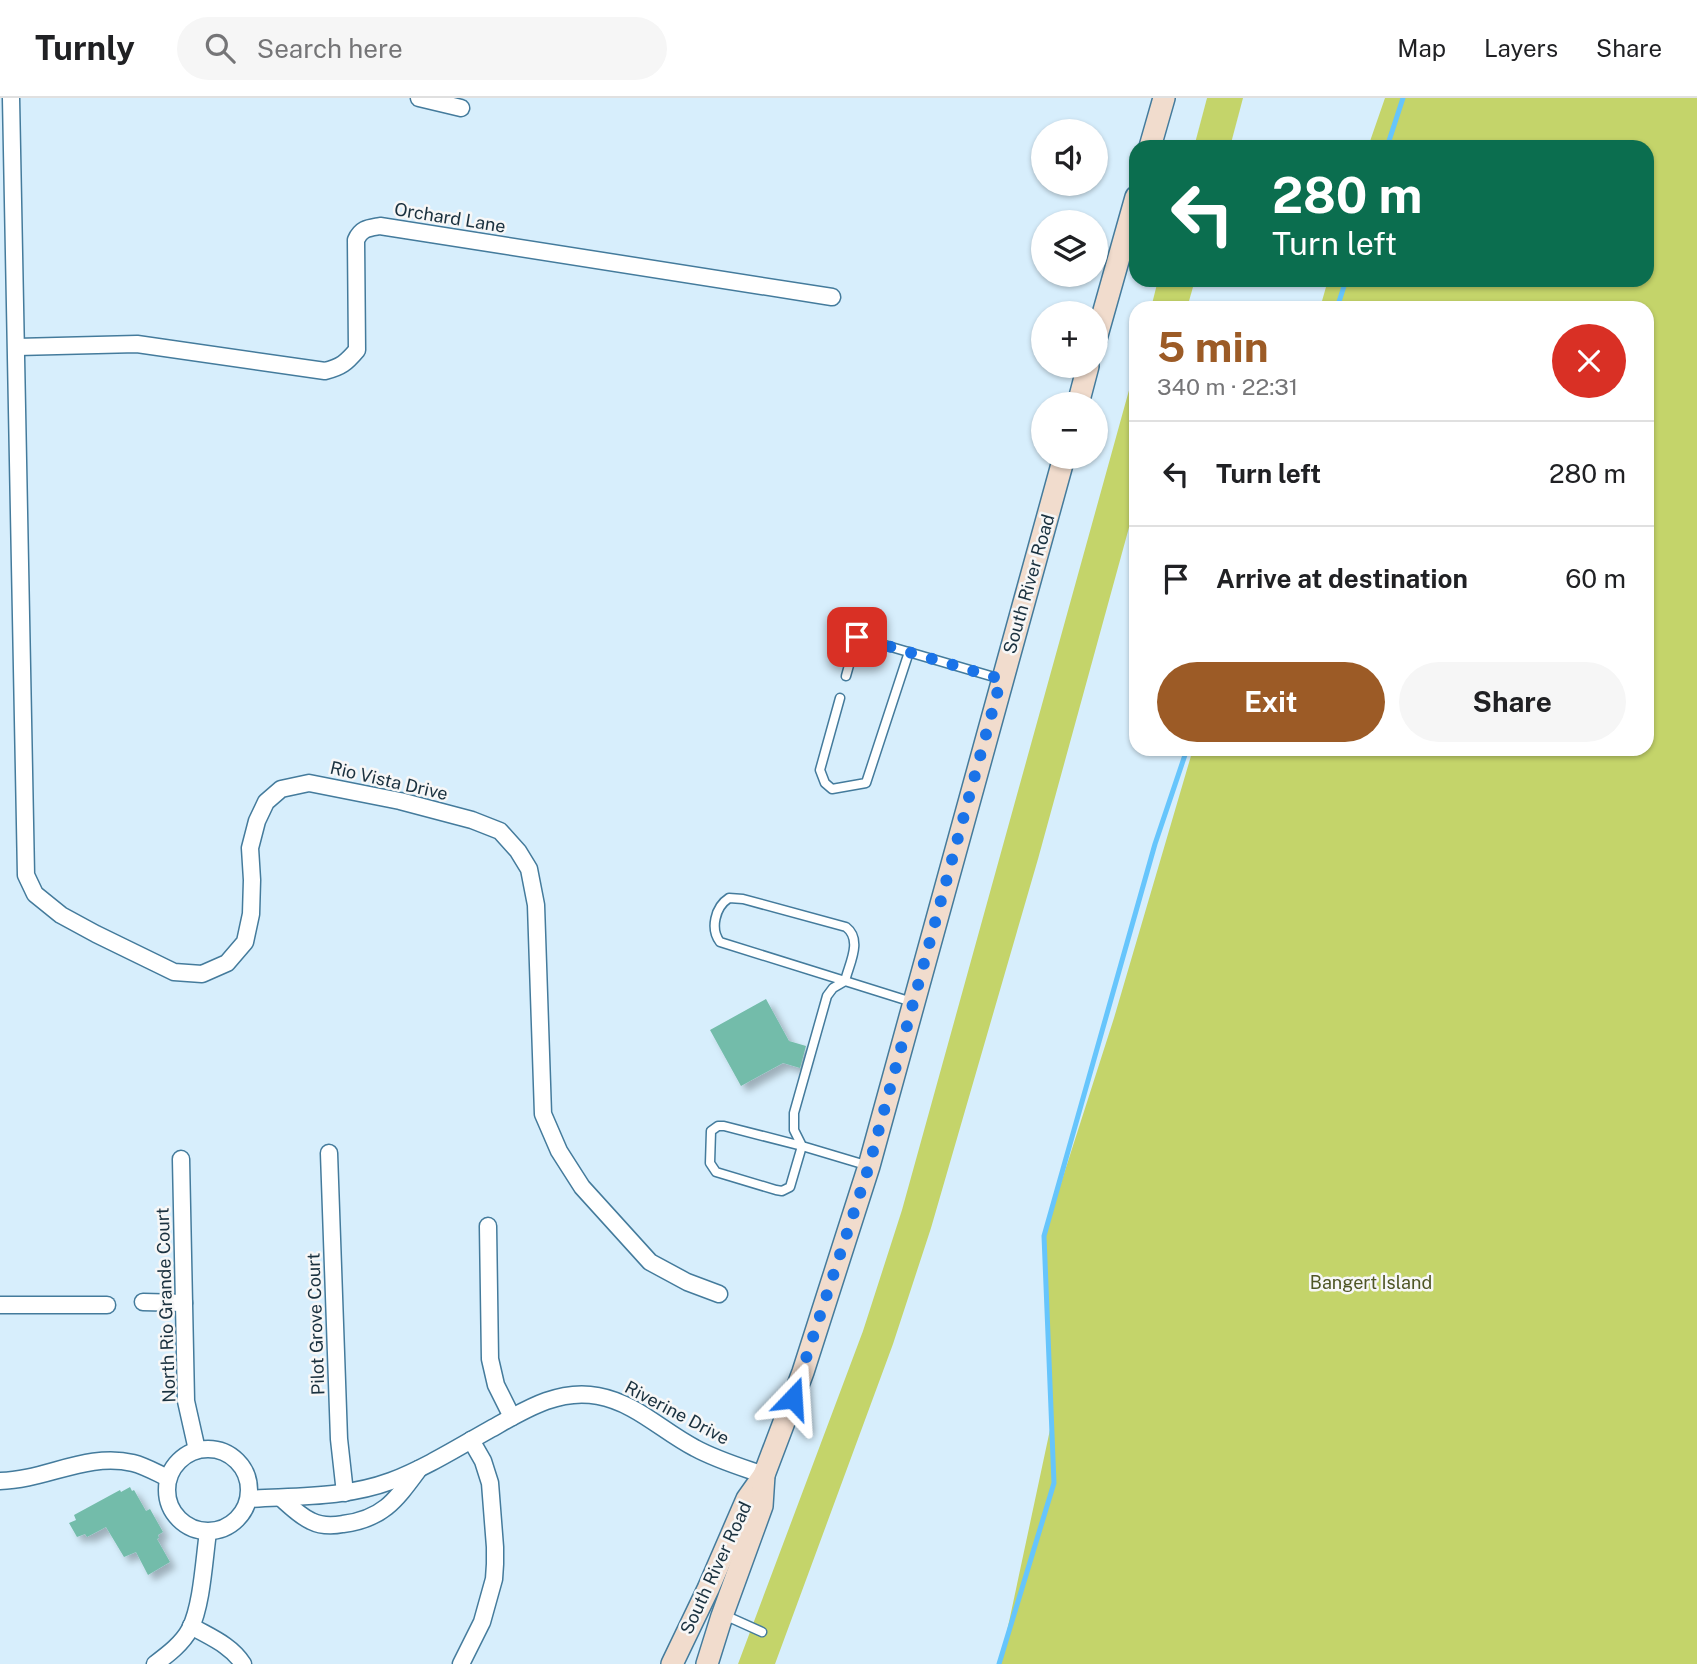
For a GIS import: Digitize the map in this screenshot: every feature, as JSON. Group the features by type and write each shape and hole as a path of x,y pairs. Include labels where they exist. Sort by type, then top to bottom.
{"main road":[{"path":"1152,140 1164,98"},
{"path":"1107,301 1129,222"},
{"name":"South River Road","path":"673,1662 747,1499 764,1475 803,1373 869,1166 1061,469"},
{"name":"South River Road","path":"707,1664 762,1506 764,1475"},
{"path":"696,1664 722,1615"}],"street":[{"name":"Rio Vista Drive","path":"11,98 17,347 8,442 26,875 35,894 61,915 174,972 202,974 227,963 245,942 251,914 250,848 257,821 266,802 281,789 309,783 400,801 472,820 499,831 518,851 528,869 536,905 543,1114 559,1152 582,1187 650,1262 687,1282 719,1294"},
{"path":"419,98 461,108"},
{"name":"Orchard Lane","path":"17,347 137,344 324,371 340,367 357,350 356,240 359,233 365,229 380,226 832,297"},
{"name":"Pilot Grove Court","path":"329,1153 339,1428 345,1493"},
{"name":"North Rio Grande Court","path":"181,1159 186,1401 197,1450"},
{"path":"488,1226 490,1359 496,1385 512,1417"},
{"path":"143,1302 184,1303"},
{"path":"0,1305 107,1305"},
{"name":"Riverine Drive","path":"249,1499 345,1493 387,1482 420,1468 545,1401 570,1394 599,1396 625,1404 694,1448 764,1475"},
{"path":"461,1664 482,1622 494,1579 495,1564 490,1483 483,1461 471,1440"},
{"path":"219,1449 237,1459 244,1468 250,1488 249,1499 241,1514 223,1528 208,1532 191,1528 175,1514 168,1499 169,1478 177,1461 197,1450 219,1449"},
{"path":"0,1481 19,1480 89,1461 136,1464 169,1478"},
{"name":"Riverine Drive","path":"281,1498 311,1521 327,1525 349,1524 372,1517 391,1505 420,1468"},
{"path":"155,1664 179,1643 191,1626 198,1600 208,1532"},
{"path":"191,1626 225,1645 243,1664"}],"lane":[{"path":"846,676 857,637 1001,679"},
{"path":"840,698 820,770 825,783 832,789 866,783 909,652"},
{"path":"869,1166 802,1146 724,1126 718,1126 711,1131 710,1163 716,1172 721,1174 782,1191 790,1187 802,1146 794,1129 794,1113 827,996 833,988 845,981 855,946 853,934 846,927 743,898 729,898 720,905 714,933 720,942 845,981 914,1002"},
{"path":"700,1605 762,1632"}],"green space":[{"path":"1207,98 1243,98 1232,140 1196,140"},
{"name":"Bangert Island","path":"1385,98 1697,98 1697,1664 1000,1664 1051,1425 1044,1236 1114,1018 1191,756 1654,756 1654,301 1322,301 1326,287 1654,287 1654,140 1370,140"},
{"path":"1156,287 1193,287 1189,301 1153,301"},
{"path":"1129,390 1129,528 1038,859 931,1228 893,1344 775,1664 738,1664 863,1331 902,1210"}],"building":[{"path":"766,999 789,1041 806,1046 800,1068 783,1063 741,1086 710,1030"},
{"path":"130,1487 146,1511 150,1509 163,1532 157,1539 170,1562 148,1575 136,1552 124,1557 106,1527 87,1537 85,1534 77,1537 69,1523 76,1520 74,1515"}],"waterway":[{"path":"1389,140 1403,98"},
{"path":"1339,301 1344,287"},
{"path":"999,1664 1054,1483 1044,1236 1155,844 1185,756"}],"route":[{"path":"793,1398 869,1166 1001,679 857,637"}]}
